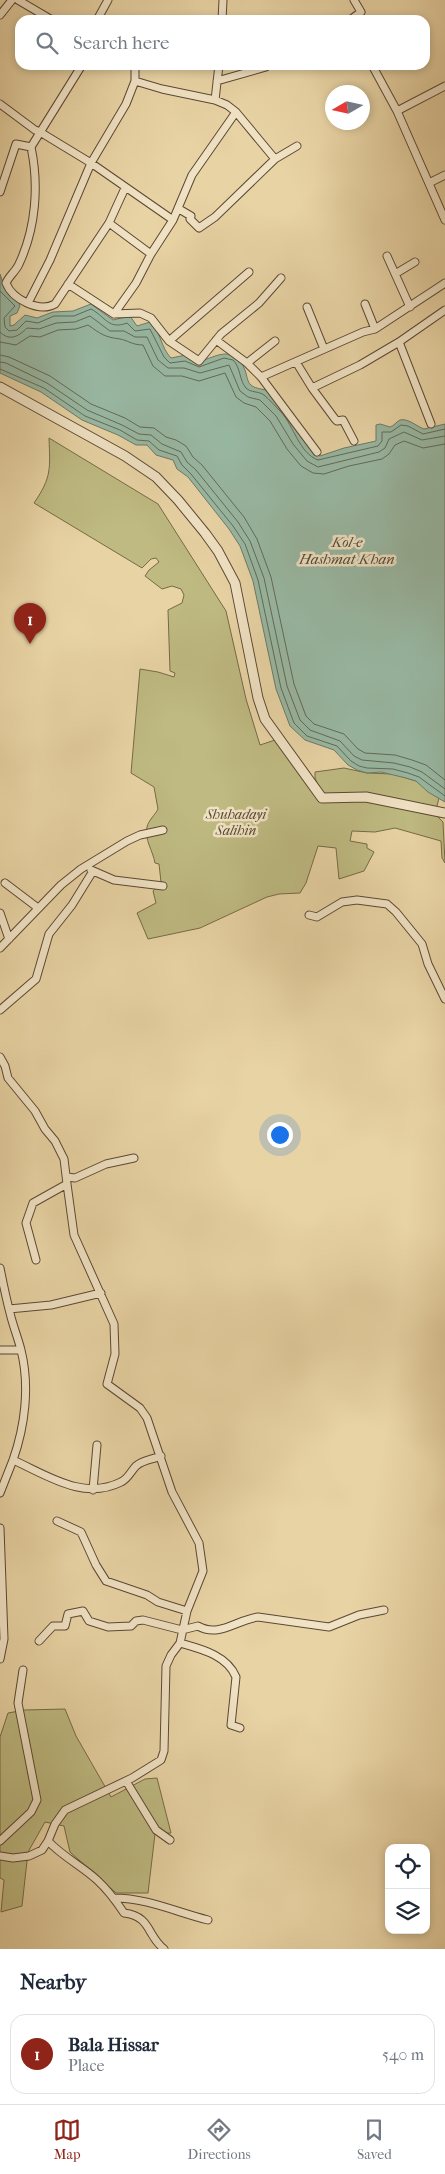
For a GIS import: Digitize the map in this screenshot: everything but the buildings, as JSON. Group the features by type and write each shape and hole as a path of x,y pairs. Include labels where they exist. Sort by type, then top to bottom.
{"street":[{"path":"0,15 12,0"},
{"path":"18,0 44,15"},
{"path":"100,15 108,0"},
{"path":"222,15 223,0"},
{"path":"354,0 361,12 357,15"},
{"path":"79,70 31,147 35,166 35,194 31,227 19,266 6,283 10,290 28,303 40,308 54,304 109,223 125,188"},
{"path":"28,303 50,260 91,163 118,119 135,81 135,70"},
{"path":"215,100 218,70"},
{"path":"217,81 253,70"},
{"path":"375,70 397,111 445,220"},
{"path":"135,81 162,89 215,100 227,105 236,112 275,159"},
{"path":"397,111 445,86"},
{"path":"0,104 35,130 91,163 173,220"},
{"path":"114,314 136,283 151,254 173,220 192,175 236,112"},
{"path":"0,192 16,144 31,147"},
{"path":"179,209 191,216 190,219 199,228 214,217 275,159 297,146"},
{"path":"429,183 445,175"},
{"path":"109,223 151,254"},
{"path":"387,256 410,307"},
{"path":"395,274 415,262"},
{"path":"169,341 249,272"},
{"path":"68,284 114,314 140,313 150,318 169,341 199,360 216,340 259,303 281,278"},
{"path":"261,377 364,332 375,329 445,283"},
{"path":"364,304 375,329"},
{"path":"306,307 324,349"},
{"path":"312,388 360,365 399,342 445,310"},
{"path":"216,340 247,363 261,377 317,452"},
{"path":"247,363 275,341"},
{"path":"399,342 431,424"},
{"path":"296,362 335,419 337,421 342,420 354,441"},
{"path":"0,387 125,456 156,477 205,533 222,557 235,583 258,698 265,719 322,798 366,797 445,813"},
{"path":"0,948 60,885 83,868 127,841 140,835 163,830"},
{"path":"83,868 114,880 163,886"},
{"path":"0,1010 36,979 50,934 72,905 93,871"},
{"path":"5,883 38,908"},
{"path":"309,915 317,917 342,902 357,900 387,904 396,912 422,944 428,964 445,999"},
{"path":"0,913 9,939"},
{"path":"0,1056 8,1078 35,1110 64,1159 74,1235 114,1324 115,1354 107,1384 140,1408 147,1418 172,1492 195,1534 201,1550 203,1571 187,1611 180,1643 166,1666 166,1730 161,1760 126,1781 64,1810 42,1850 29,1856 13,1858 0,1856"},
{"path":"36,1260 26,1223 33,1203 67,1181 106,1164 134,1158"},
{"path":"0,1268 21,1350 25,1413 19,1443 0,1493"},
{"path":"9,1309 51,1305 101,1293"},
{"path":"0,1350 21,1350"},
{"path":"93,1490 97,1445"},
{"path":"13,1460 49,1478 79,1489 93,1490 107,1488 124,1481 137,1465 161,1456"},
{"path":"57,1521 81,1532 96,1565 106,1581 147,1595 158,1602 187,1611"},
{"path":"0,1528 4,1639 0,1659"},
{"path":"40,1641 53,1626 65,1626 68,1614 83,1611 88,1622 108,1627 131,1626 136,1621 143,1620 182,1630 198,1626 206,1630 217,1631 247,1619 258,1617 329,1627 359,1615 384,1610"},
{"path":"180,1643 204,1650 220,1658 234,1672 236,1677 231,1725 240,1728"},
{"path":"0,1841 31,1812 37,1800 18,1703 23,1670"},
{"path":"126,1781 156,1830 170,1840"},
{"path":"48,1841 59,1852 96,1879 114,1898 124,1913 134,1914 148,1924 158,1944 164,1949"},
{"path":"114,1898 130,1898 152,1902 208,1920"}],"green space":[{"name":"Shuhadayi Salihin","path":"49,438 158,504 226,611 246,699 260,745 275,740 313,793 320,790 315,778 315,772 344,768 367,773 393,774 416,781 439,798 435,814 443,822 445,863 442,858 441,841 395,828 375,832 352,831 350,841 367,844 367,848 374,852 364,871 339,879 336,848 318,846 306,883 300,893 279,894 267,897 200,928 148,939 137,913 156,903 153,891 161,882 159,864 155,863 146,832 150,820 158,809 154,787 131,773 140,669 174,677 175,673 170,671 168,610 182,603 184,595 181,589 172,586 162,589 145,576 159,562 156,558 151,559 142,568 34,503 44,486 49,472"},
{"path":"65,1709 76,1736 111,1797 145,1779 157,1778 171,1833 155,1834 148,1893 116,1893 70,1852 64,1826 45,1822 28,1852 22,1906 1,1912 4,1880 0,1878 0,1737 8,1713 25,1710"}],"water":[{"name":"Kol-e Hashmat Khan","path":"0,274 5,289 18,301 20,306 17,313 10,316 10,326 14,325 25,315 37,318 53,312 73,311 91,304 113,320 130,316 137,326 150,322 157,330 165,350 171,358 186,355 199,362 225,354 236,357 241,362 250,384 256,388 266,390 316,454 320,456 344,448 376,441 376,425 380,424 390,427 403,420 424,429 445,424 445,802 428,792 416,781 381,772 367,773 357,770 348,765 334,750 305,740 290,726 276,689 253,581 240,546 188,477 177,469 173,460 156,455 147,445 136,445 118,435 82,420 41,392 0,373"}],"place":[{"name":"Bala Hissar","path":"30,644"}]}
